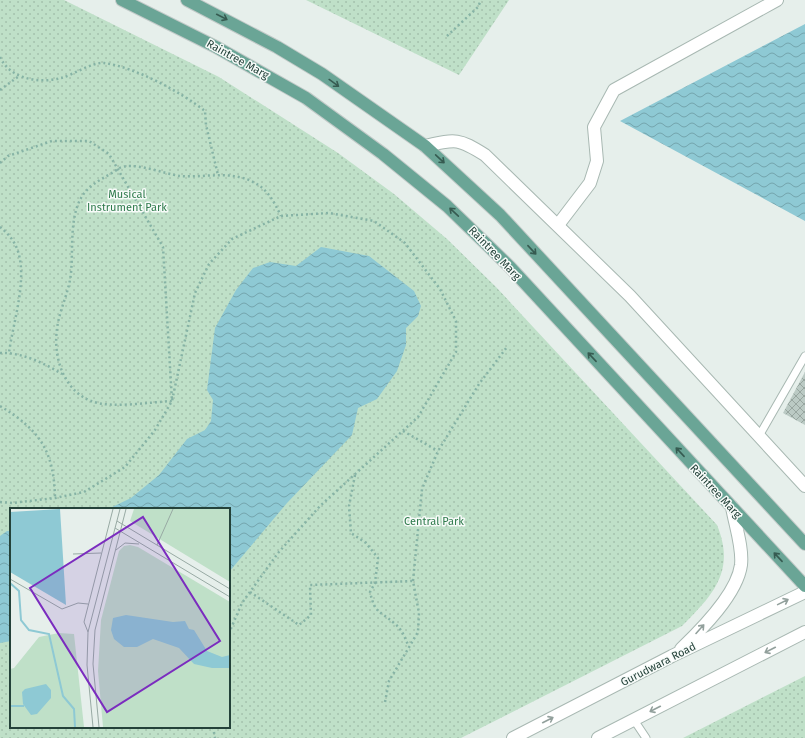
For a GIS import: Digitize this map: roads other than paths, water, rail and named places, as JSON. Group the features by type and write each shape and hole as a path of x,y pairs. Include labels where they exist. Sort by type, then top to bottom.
{"main road":[{"name":"Raintree Marg","path":"122,0 216,47 287,87 383,154 447,206 510,267 805,586"},
{"path":"188,0 270,43 309,66 425,146 500,215 805,544"}],"street":[{"path":"558,225 590,183 597,161 594,127 614,90 777,0"},
{"path":"425,146 449,140 465,142 486,155 630,296 805,486"},
{"path":"672,656 720,606 731,591 738,577 741,565 741,550 732,507"},
{"name":"Gurudwara Road","path":"513,738 672,656 805,592"},
{"path":"598,738 805,632"}],"lane":[{"path":"759,436 805,356"},
{"path":"634,720 646,738"}],"water":[{"path":"805,24 805,221 620,121"},
{"path":"321,247 369,256 414,291 421,306 418,316 406,328 406,345 397,371 377,399 358,408 352,435 287,503 230,571 230,508 110,508 131,498 159,475 187,439 205,430 211,421 213,400 207,390 215,328 236,290 253,268 270,262 296,266"},
{"path":"7,531 10,531 10,641 0,643 0,536"}],"park label":[{"name":"Musical Instrument Park","path":"127,200"},
{"name":"Central Park","path":"434,521"}]}
